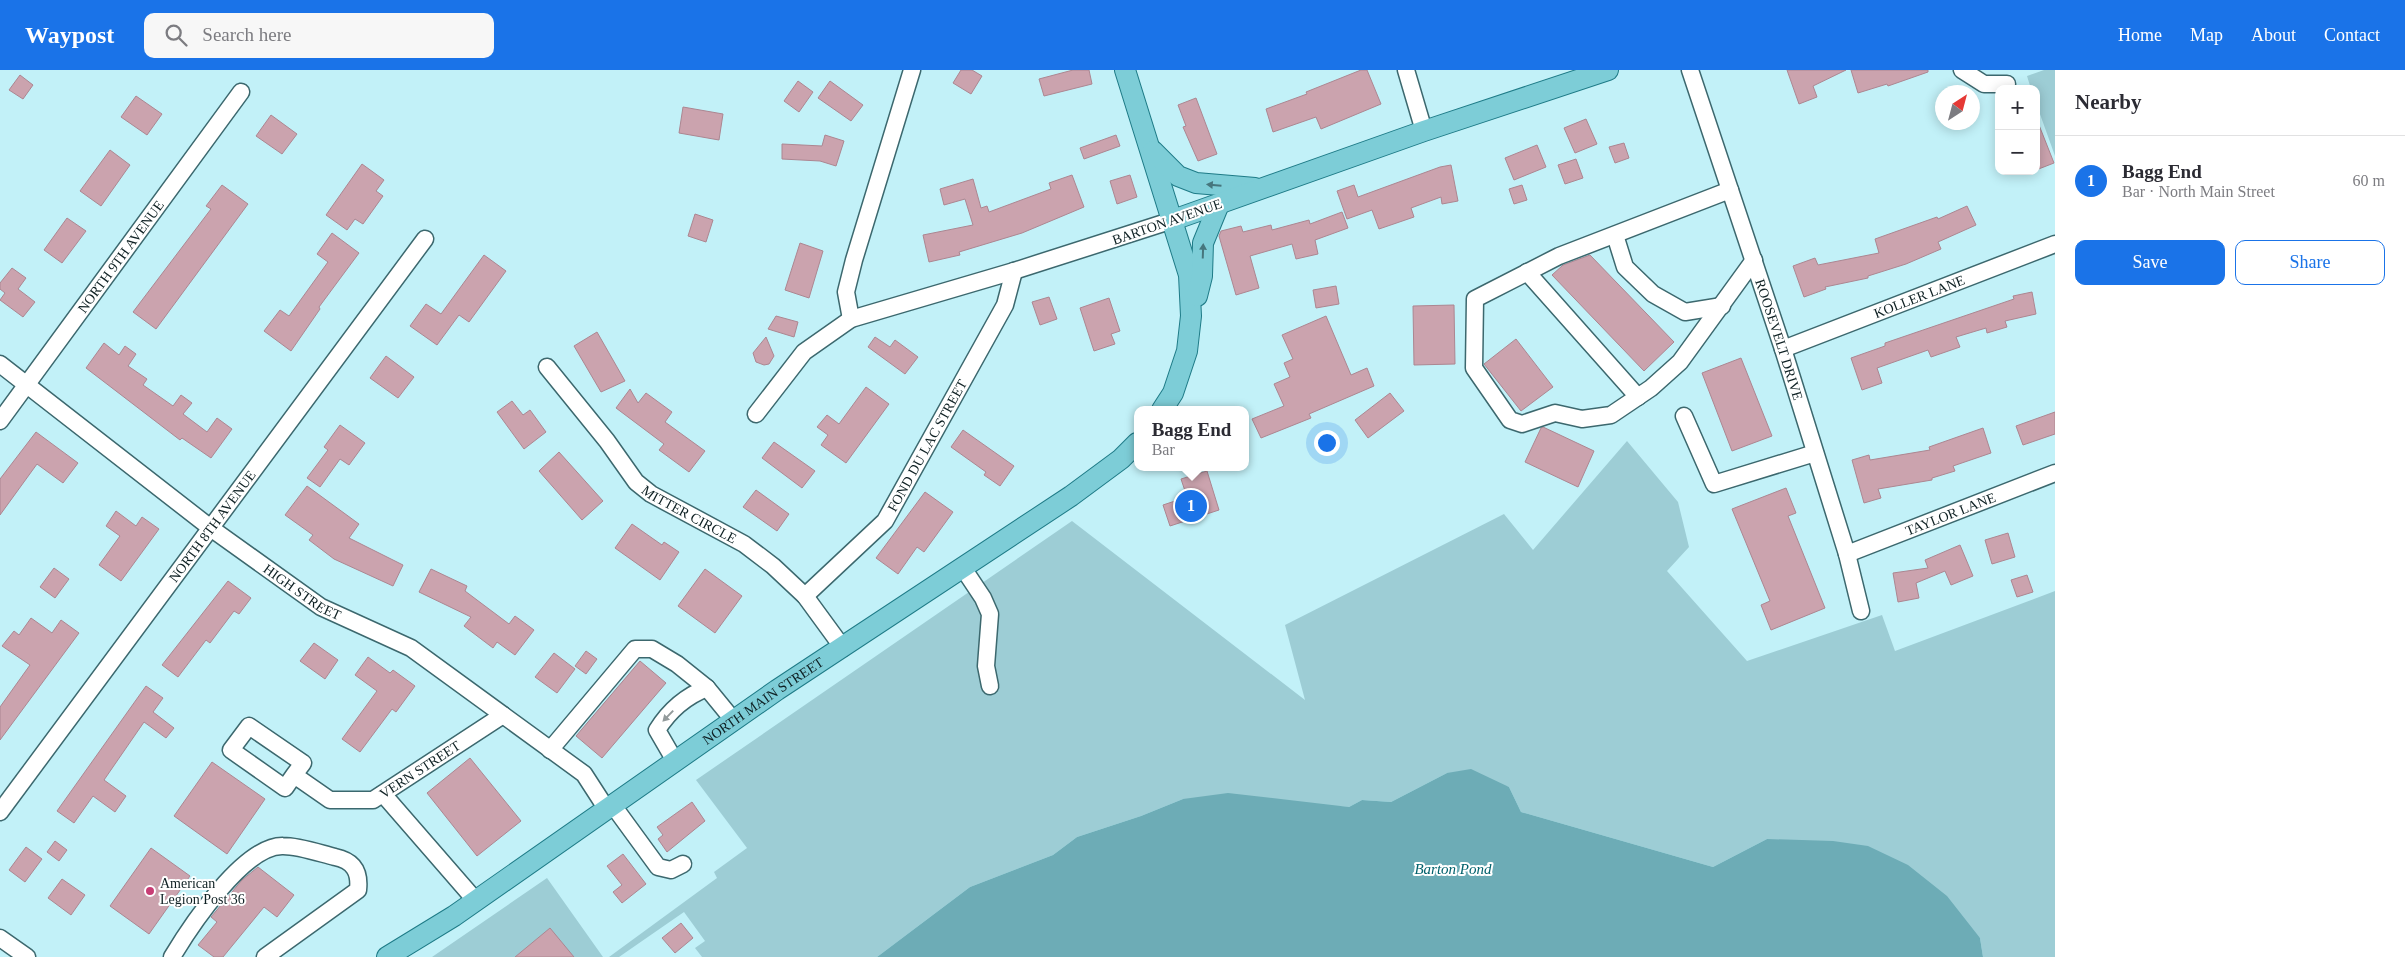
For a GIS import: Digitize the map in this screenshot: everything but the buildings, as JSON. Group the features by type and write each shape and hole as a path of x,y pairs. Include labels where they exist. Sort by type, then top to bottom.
{"main road":[{"path":"1125,70 1189,275 1191,316"},
{"name":"BARTON AVENUE","path":"1173,220 1424,131 1608,70"},
{"path":"1150,148 1178,176 1196,183 1263,189"},
{"path":"1165,406 1173,393 1187,350 1191,316 1202,276 1204,242 1218,204"},
{"name":"NORTH MAIN STREET","path":"387,957 476,901 734,720 1071,496 1121,459 1134,445"}],"street":[{"path":"851,319 846,292 912,70"},
{"path":"1406,70 1424,131"},
{"name":"ROOSEVELT DRIVE","path":"1690,70 1783,349 1847,554 1861,611"},
{"path":"1962,70 1984,84 2007,84"},
{"name":"NORTH 9TH AVENUE","path":"0,420 241,92"},
{"path":"1730,190 1559,256 1475,299 1474,368 1510,420 1522,424 1555,413 1582,419 1611,415 1680,362 1754,260"},
{"name":"BARTON AVENUE","path":"756,414 804,352 851,319 1014,271 1173,220"},
{"path":"1615,234 1626,267 1652,294 1685,312 1722,306"},
{"name":"NORTH 8TH AVENUE","path":"0,812 212,529 425,239"},
{"name":"KOLLER LANE","path":"1783,349 2055,244"},
{"name":"FOND DU LAC STREET","path":"805,596 885,521 1005,305 1014,271"},
{"path":"1527,272 1638,396"},
{"name":"HIGH STREET","path":"0,364 212,529 321,607 411,648 584,774 658,868 670,870 682,864"},
{"name":"MITTER CIRCLE","path":"547,366 607,441 636,482 651,494 744,544 805,596 842,648"},
{"path":"1684,416 1714,484 1815,452"},
{"name":"TAYLOR LANE","path":"1847,554 2055,473"},
{"path":"963,568 983,598 990,614 986,666 990,686"},
{"path":"550,750 635,649 652,649 677,664 707,688 734,720"},
{"path":"675,761 656,730 665,718 692,694 707,688"},
{"name":"VERN STREET","path":"294,776 330,800 373,800 502,714"},
{"path":"383,794 476,901"},
{"path":"172,957 208,903 230,879 261,851 282,846 343,859 355,867 360,877 358,890 265,957"},
{"path":"0,938 27,957"}],"shaded area":[{"path":"2044,70 2055,70 2055,156 2040,114 2040,85 2030,85 2027,76"},
{"path":"1627,441 1678,502 1689,547 1667,571 1747,661 1882,615 1895,651 2055,591 2055,957 1983,957 1980,938 1767,839 1713,867 1521,812 1509,787 1447,773 1391,802 1362,800 1349,807 1183,799 1141,816 1077,837 1053,855 970,887 877,957 702,957 695,948 705,941 684,912 619,957 609,957 717,878 714,872 747,848 696,780 1072,521 1305,700 1285,625 1504,514 1533,550"},
{"path":"547,878 603,957 432,957"}],"water":[{"name":"Barton Pond","path":"1471,769 1509,787 1521,812 1713,867 1767,839 1833,841 1868,846 1908,865 1947,896 1980,938 1983,957 877,957 970,887 1053,855 1077,837 1141,816 1183,799 1228,793 1349,807 1362,800 1391,802 1447,773"}],"place":[{"name":"Bagg End","path":"1191,506"},
{"name":"American Legion Post 36","path":"150,891"}]}
